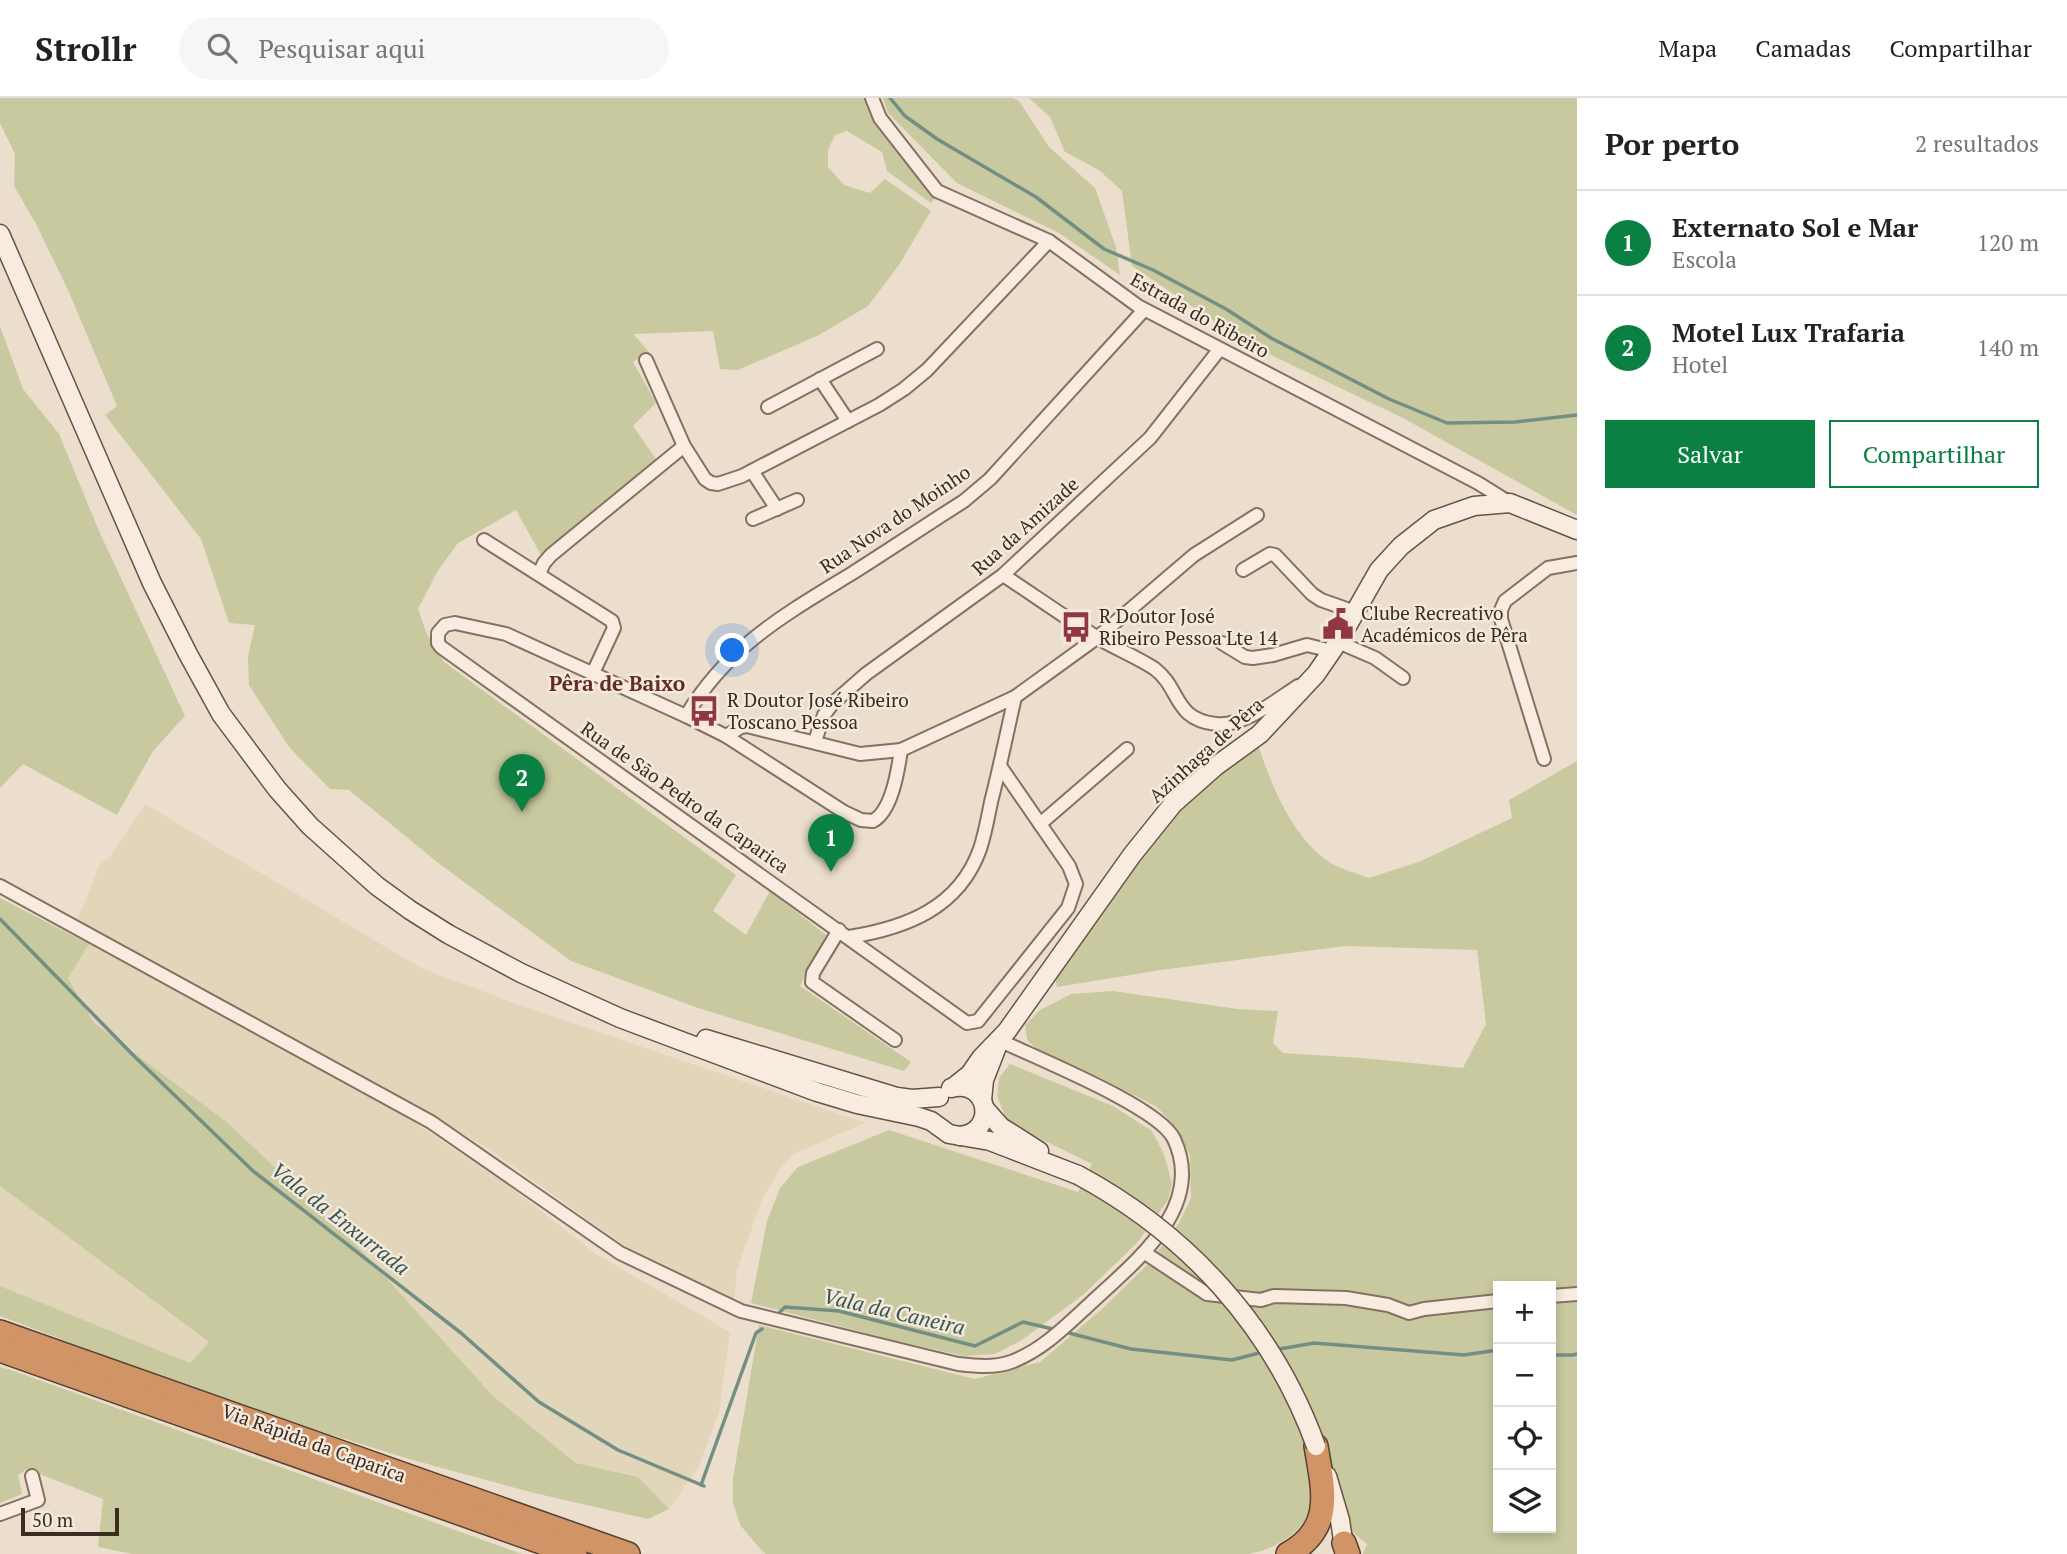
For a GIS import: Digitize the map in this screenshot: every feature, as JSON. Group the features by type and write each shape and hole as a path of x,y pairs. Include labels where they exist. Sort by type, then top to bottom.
{"highway":[{"name":"Via Rápida da Caparica","path":"0,1332 628,1554"},
{"name":"Via Rápida da Caparica","path":"0,1350 575,1554"},
{"path":"1289,1554 1305,1542 1321,1517 1324,1499 1316,1446"}],"main road":[{"path":"0,234 152,583 221,714 248,752 310,826 377,886 460,941 521,973 620,1018 846,1101 919,1116 952,1134 990,1141 1078,1175"},
{"name":"Azinhaga de Pêra","path":"955,1086 970,1074 1034,996 1132,855 1173,804 1216,766 1260,734 1316,674 1335,647 1379,570 1401,547 1434,520 1474,506 1510,503 1577,530"},
{"path":"559,989 682,1031 897,1097 939,1097"},
{"name":"Azinhaga de Pêra","path":"983,1104 984,1080 999,1040"},
{"path":"983,1104 983,1122 970,1134 952,1134 937,1124 934,1115 934,1106 944,1091 955,1086 969,1088 977,1093 1008,1133 1117,1197 1150,1220 1195,1258 1240,1308 1273,1356 1295,1397 1316,1446 1337,1508 1343,1551"}],"street":[{"name":"Estrada do Ribeiro","path":"872,98 880,118 937,191 1049,241 1143,310 1478,483 1510,503"},
{"path":"646,360 684,446 705,479 718,484 752,471 904,389 927,370 1049,241"},
{"name":"Rua Nova do Moinho","path":"687,716 712,679 754,637 776,620 964,501 990,479 1143,310"},
{"path":"768,407 877,349"},
{"name":"Rua da Amizade","path":"815,741 824,715 833,703 866,674 1003,575 1150,438 1219,350"},
{"path":"820,379 848,421"},
{"path":"539,574 544,562 551,555 684,446"},
{"path":"752,471 777,509"},
{"path":"753,519 797,500"},
{"path":"726,736 747,726 860,754 901,750 1015,697 1097,637 1194,555 1257,515"},
{"path":"484,540 612,621 614,628 593,673 726,736 844,812 867,821 877,819 885,811 898,772 901,750"},
{"path":"1243,570 1270,554 1275,555 1321,600 1355,612"},
{"path":"1544,759 1500,610 1505,601 1548,568 1577,563"},
{"path":"1003,575 1097,637 1155,670 1188,714 1199,720 1233,724 1264,708 1316,674"},
{"name":"Rua de São Pedro da Caparica","path":"593,673 506,634 455,623 441,628 437,638 441,647 967,1023 978,1021 1068,908 1076,884 1069,866 1000,766"},
{"path":"1222,643 1245,657 1253,658 1307,645 1335,647 1376,658 1403,678"},
{"path":"895,1040 812,982 813,974 844,934 890,930 918,919 935,908 961,884 981,846 1015,697"},
{"path":"1040,824 1127,749"},
{"path":"0,886 431,1122 620,1253 741,1311 946,1362 984,1367 1008,1363 1031,1353 1145,1253 1166,1225 1179,1198 1184,1167 1174,1137 1147,1112 999,1040"},
{"path":"1145,1253 1207,1294 1261,1300 1274,1296 1346,1298 1388,1305 1409,1313 1493,1302"},
{"path":"1556,1296 1577,1294"},
{"path":"0,1514 38,1500 32,1476"}],"shaded area":[{"path":"145,804 421,968 525,1007 865,1123 793,1154 779,1170 761,1202 737,1270 734,1300 624,1245 486,1147 358,1073 77,920 101,862 109,858"},
{"path":"89,944 377,1097 510,1187 596,1254 730,1332 719,1412 699,1466 669,1509 638,1477 576,1463 493,1396 360,1249 228,1123 94,1023 68,978"},
{"path":"0,1186 209,1342 190,1363 0,1286"}],"green space":[{"path":"0,98 867,98 936,197 931,203 887,171 882,152 847,131 835,135 828,150 828,167 844,185 870,193 885,179 931,211 899,265 868,306 819,335 738,370 720,369 713,331 633,334 649,352 633,362 656,403 633,426 656,459 542,557 516,510 458,543 437,572 418,609 426,632 444,662 736,875 713,911 746,935 770,891 826,935 800,986 911,1062 904,1071 698,1008 571,961 437,862 349,790 330,789 289,747 249,685 248,656 255,625 229,623 201,539 105,415 117,406 68,290 14,186 15,154 0,123"},
{"path":"883,98 1013,98 1019,101 1049,147 1095,188 1116,247 1120,275 1059,233 957,183 888,113"},
{"path":"1029,98 1577,98 1577,515 1403,418 1246,343 1132,266 1122,191 1099,170 1065,152 1050,117"},
{"path":"0,326 23,389 59,434 99,531 185,716 153,751 117,815 23,764 0,788"},
{"path":"1257,741 1275,790 1303,838 1332,864 1369,878 1421,861 1512,818 1509,800 1577,761 1577,1554 1363,1554 1367,1544 1349,1529 1345,1499 1313,1503 1303,1522 1288,1538 1259,1552 1248,1554 766,1554 740,1525 733,1502 733,1478 759,1325 975,1379 1040,1362 1103,1308 1149,1263 1179,1223 1191,1198 1190,1156 1179,1131 1157,1107 1038,1050 1027,1040 1025,1025 1040,1010 1071,994 1113,991 1238,1009 1278,1011 1273,1043 1283,1053 1463,1068 1486,1024 1477,950 1345,946 1161,970 1057,987 1055,976 1134,862 1182,804"},
{"path":"0,898 89,944 68,978 94,1023 228,1123 360,1249 493,1396 576,1463 638,1477 669,1509 648,1519 534,1493 409,1459 227,1402 0,1316 0,1286 190,1363 209,1342 0,1186"},
{"path":"1010,1064 1113,1106 1152,1131 1164,1154 1172,1184 1168,1200 1137,1243 1084,1294 1022,1340 995,1354 964,1356 751,1303 767,1221 780,1188 798,1167 889,1130 1078,1192 1092,1164 1006,1119 997,1096 999,1078"},
{"path":"0,1367 522,1554 133,1554 98,1547 103,1499 27,1469 18,1475 22,1494 0,1503"}],"waterway":[{"path":"890,98 905,116 937,139 1036,197 1104,249 1153,270 1226,309 1271,338 1389,399 1447,423 1515,422 1577,415"},
{"name":"Vala da Enxurrada","path":"0,919 133,1055 253,1171 461,1333 539,1402 618,1450 704,1486"},
{"name":"Vala da Caneira","path":"778,1314 785,1307 839,1311 975,1346 1023,1322 1057,1330"},
{"name":"Vala da Caneira","path":"701,1485 756,1333 762,1329"},
{"name":"Vala da Caneira","path":"1065,1332 1131,1349 1232,1360 1263,1352"},
{"name":"Vala da Caneira","path":"1274,1350 1314,1343 1464,1355 1493,1351"},
{"name":"Vala da Caneira","path":"1556,1355 1577,1354"}],"place":[{"name":"Clube Recreativo Académicos de Pêra","path":"1338,624"},
{"name":"R Doutor José Ribeiro Pessoa Lte 14","path":"1076,627"},
{"name":"R Doutor José Ribeiro Toscano Pessoa","path":"704,711"},
{"name":"Motel Lux Trafaria","path":"522,812"},
{"name":"Externato Sol e Mar","path":"831,872"}],"district":[{"name":"Pêra de Baixo","path":"617,684"}]}
